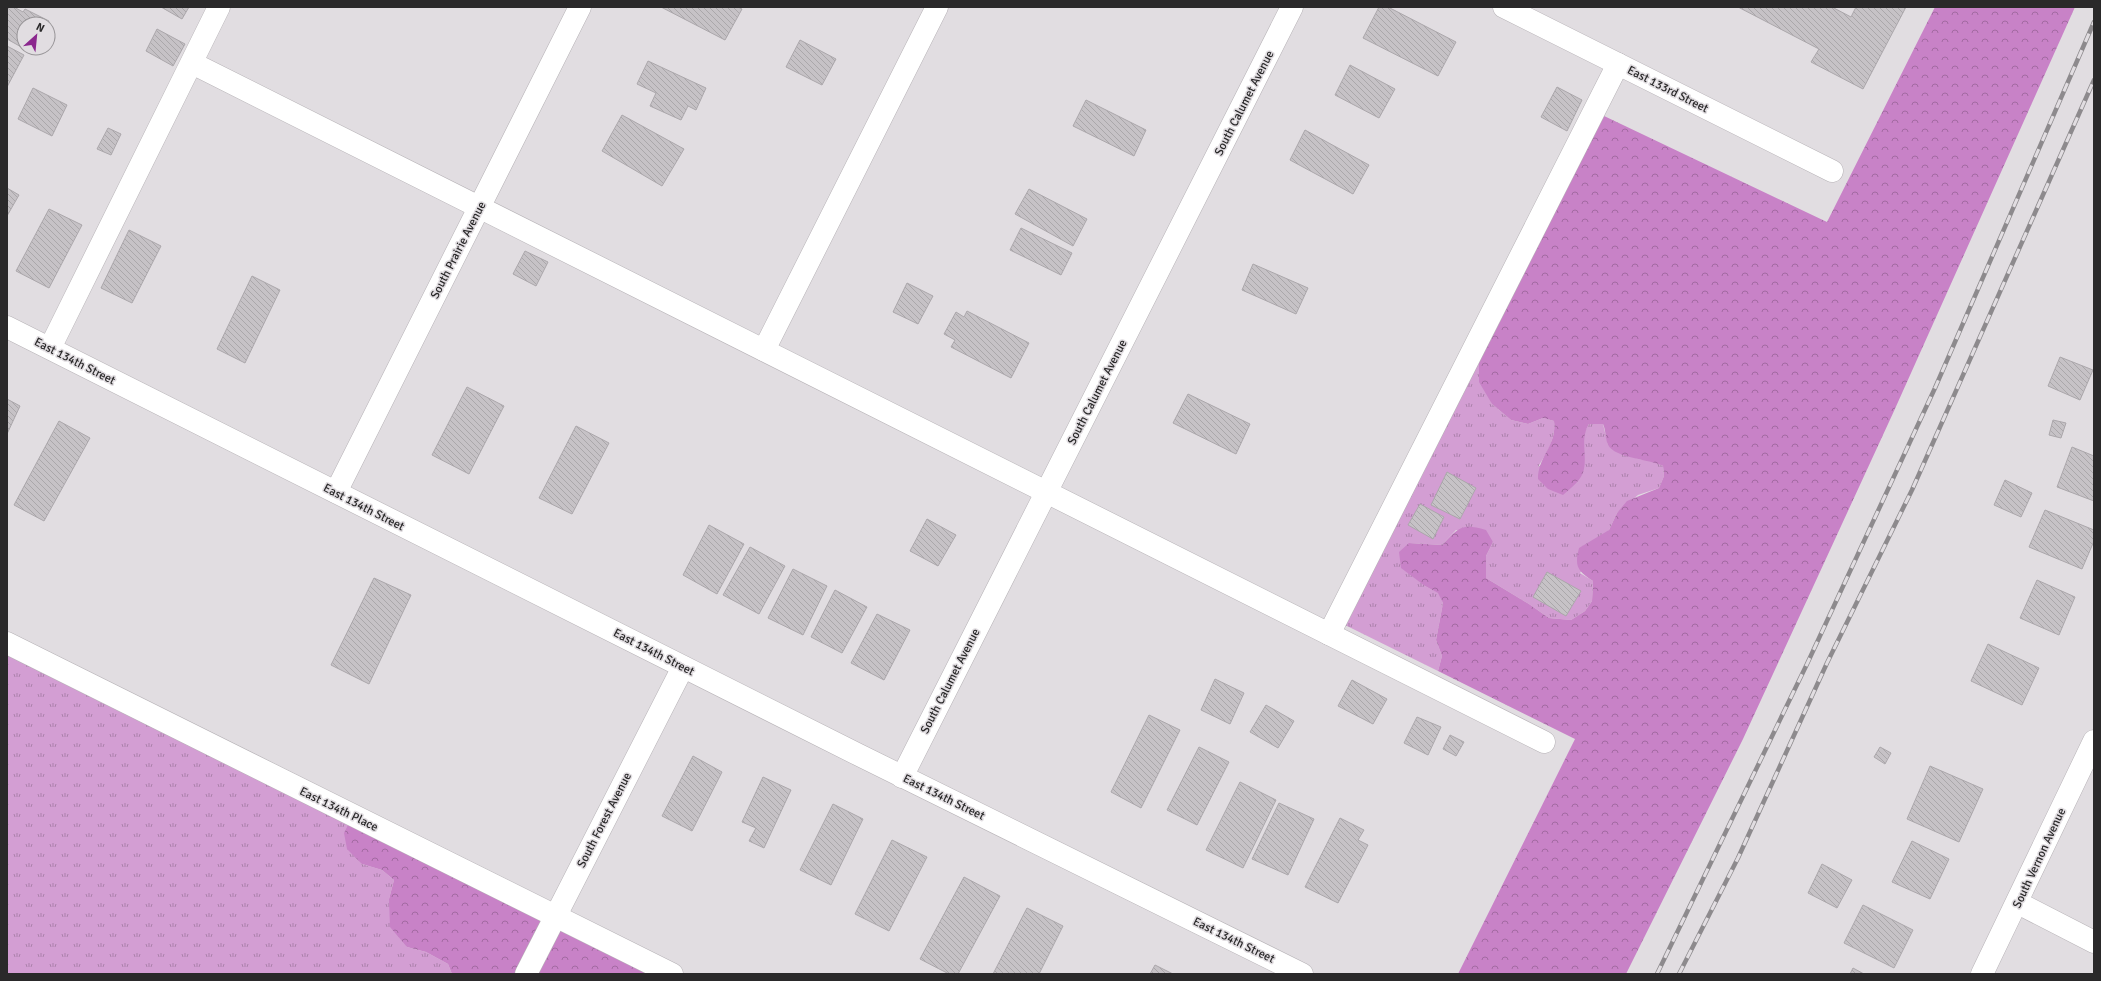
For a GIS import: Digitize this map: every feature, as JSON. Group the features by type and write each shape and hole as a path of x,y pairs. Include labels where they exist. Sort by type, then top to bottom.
{"street":[{"path":"50,348 219,7"},
{"name":"South Prairie Avenue","path":"336,492 580,7"},
{"path":"764,350 937,7"},
{"name":"South Calumet Avenue","path":"902,777 1292,7"},
{"name":"East 133rd Street","path":"1504,7 1832,171"},
{"path":"192,63 1544,742"},
{"path":"1329,634 1618,64"},
{"name":"East 134th Street","path":"7,327 902,777 1302,974"},
{"name":"East 134th Place","path":"7,643 672,974"},
{"name":"South Forest Avenue","path":"526,974 683,667"},
{"name":"South Vernon Avenue","path":"1982,974 2018,903 2094,741"},
{"path":"2018,903 2094,942"}],"green space":[{"path":"1935,7 2075,7 1894,411 1743,739 1626,974 1458,974 1575,739 1438,671 1442,656 1436,640 1443,603 1438,593 1425,586 1401,568 1399,552 1409,543 1442,545 1461,528 1471,527 1486,530 1493,542 1486,556 1486,578 1549,618 1571,620 1585,611 1592,601 1593,581 1578,568 1577,564 1579,548 1609,530 1617,513 1627,501 1659,488 1664,476 1663,466 1625,456 1612,449 1607,443 1603,424 1589,424 1584,441 1585,463 1581,477 1576,484 1563,495 1548,489 1538,479 1541,464 1553,437 1554,421 1543,418 1528,424 1511,420 1492,404 1479,382 1479,358 1602,115 1827,222"},
{"path":"1479,358 1492,404 1511,420 1528,424 1543,418 1554,421 1554,434 1552,440 1548,451 1538,467 1584,433 1589,424 1603,424 1608,445 1638,459 1653,461 1663,466 1664,476 1659,488 1638,495 1617,513 1609,530 1580,573 1593,581 1592,601 1585,611 1571,620 1549,618 1486,578 1486,556 1493,542 1456,530 1442,545 1409,543 1425,586 1439,593 1443,603 1436,640 1442,656 1438,671 1345,625"},
{"path":"7,654 349,823 362,864 382,870 394,880 389,899 407,947 426,952 448,964 452,974 7,974"},
{"path":"349,823 653,974 452,974 448,964 426,952 407,947 390,927 389,899 394,880 382,870 362,864 347,849 344,833"}],"building":[{"path":"7,7 14,7 23,12 25,9 39,16 16,16 16,44 7,39"},
{"path":"161,7 189,7 182,19"},
{"path":"661,7 738,7 742,9 725,40"},
{"path":"1379,7 1388,7 1456,42 1438,76 1363,38"},
{"path":"1738,7 1832,7 1851,17 1856,7 1906,7 1863,89 1811,62 1819,49"},
{"path":"157,29 185,44 173,66 146,51"},
{"path":"800,40 836,59 822,85 786,67"},
{"path":"7,46 16,51 16,56 23,56 7,87"},
{"path":"648,61 706,88 696,110 688,106 681,120 650,106 656,93 637,84"},
{"path":"1350,65 1395,89 1379,118 1335,95"},
{"path":"1557,87 1582,100 1567,131 1541,117"},
{"path":"33,88 67,105 52,136 18,119"},
{"path":"1086,100 1146,130 1134,156 1073,126"},
{"path":"622,115 684,149 662,186 602,151"},
{"path":"108,128 121,134 111,155 97,149"},
{"path":"1305,130 1369,165 1353,194 1290,160"},
{"path":"7,188 19,195 7,216"},
{"path":"1029,189 1087,219 1073,246 1015,214"},
{"path":"49,209 82,225 49,288 16,271"},
{"path":"1021,228 1072,253 1061,275 1010,250"},
{"path":"129,230 161,246 132,303 101,288"},
{"path":"525,251 548,262 536,286 513,274"},
{"path":"1253,264 1308,288 1296,314 1242,290"},
{"path":"252,276 280,290 245,363 217,349"},
{"path":"907,283 933,296 918,324 893,312"},
{"path":"967,311 1029,343 1011,378 951,347 955,340 944,334 956,312 964,317"},
{"path":"2060,357 2093,370 2080,400 2048,386"},
{"path":"467,387 504,406 469,474 432,455"},
{"path":"1188,394 1250,424 1236,454 1173,423"},
{"path":"7,399 20,406 7,434"},
{"path":"2053,420 2066,423 2061,438 2049,435"},
{"path":"59,421 90,438 44,521 14,505"},
{"path":"576,426 609,443 572,514 539,498"},
{"path":"2072,447 2094,456 2094,501 2057,487"},
{"path":"1447,472 1476,488 1460,519 1431,505"},
{"path":"2005,480 2032,493 2021,517 1994,505"},
{"path":"1420,504 1444,517 1433,539 1408,525"},
{"path":"2045,510 2094,530 2094,541 2082,569 2029,547"},
{"path":"927,519 956,535 938,566 910,551"},
{"path":"709,525 744,544 717,594 683,575"},
{"path":"750,547 785,566 759,614 723,595"},
{"path":"793,569 827,586 803,635 768,618"},
{"path":"1547,572 1581,591 1566,616 1533,597"},
{"path":"374,578 411,595 369,684 331,665"},
{"path":"2037,580 2075,597 2059,635 2020,618"},
{"path":"835,590 867,607 842,653 811,637"},
{"path":"877,614 910,630 884,680 851,663"},
{"path":"1988,644 2039,668 2022,705 1971,681"},
{"path":"1215,679 1244,693 1230,724 1201,710"},
{"path":"1352,680 1387,699 1373,724 1338,706"},
{"path":"1266,705 1294,721 1278,748 1250,732"},
{"path":"1149,715 1180,730 1141,808 1111,792"},
{"path":"1417,717 1441,727 1428,755 1404,743"},
{"path":"1450,735 1464,742 1456,756 1443,749"},
{"path":"1199,747 1229,762 1197,825 1167,810"},
{"path":"1880,747 1891,753 1885,764 1874,757"},
{"path":"693,756 722,772 692,831 662,816"},
{"path":"1930,766 1983,789 1959,842 1907,819"},
{"path":"763,777 791,790 764,848 749,841 756,828 742,822"},
{"path":"1240,782 1276,800 1243,868 1206,850"},
{"path":"1279,803 1314,819 1288,875 1252,859"},
{"path":"833,804 863,819 831,885 800,870"},
{"path":"1340,818 1364,830 1358,840 1368,845 1338,903 1305,887"},
{"path":"892,840 927,857 889,931 855,914"},
{"path":"1912,841 1949,859 1930,899 1892,882"},
{"path":"1822,864 1852,880 1837,908 1808,893"},
{"path":"964,877 1000,896 958,974 949,974 920,959"},
{"path":"1863,905 1913,930 1894,968 1844,943"},
{"path":"1027,908 1063,926 1039,974 993,974"},
{"path":"1155,965 1173,974 1150,974"},
{"path":"1853,968 1864,974 1850,974"}],"railway":[{"path":"1657,974 1807,664 1935,388 2094,22"},
{"path":"1679,974 1738,858 1827,663 1912,490 2094,80"}]}
